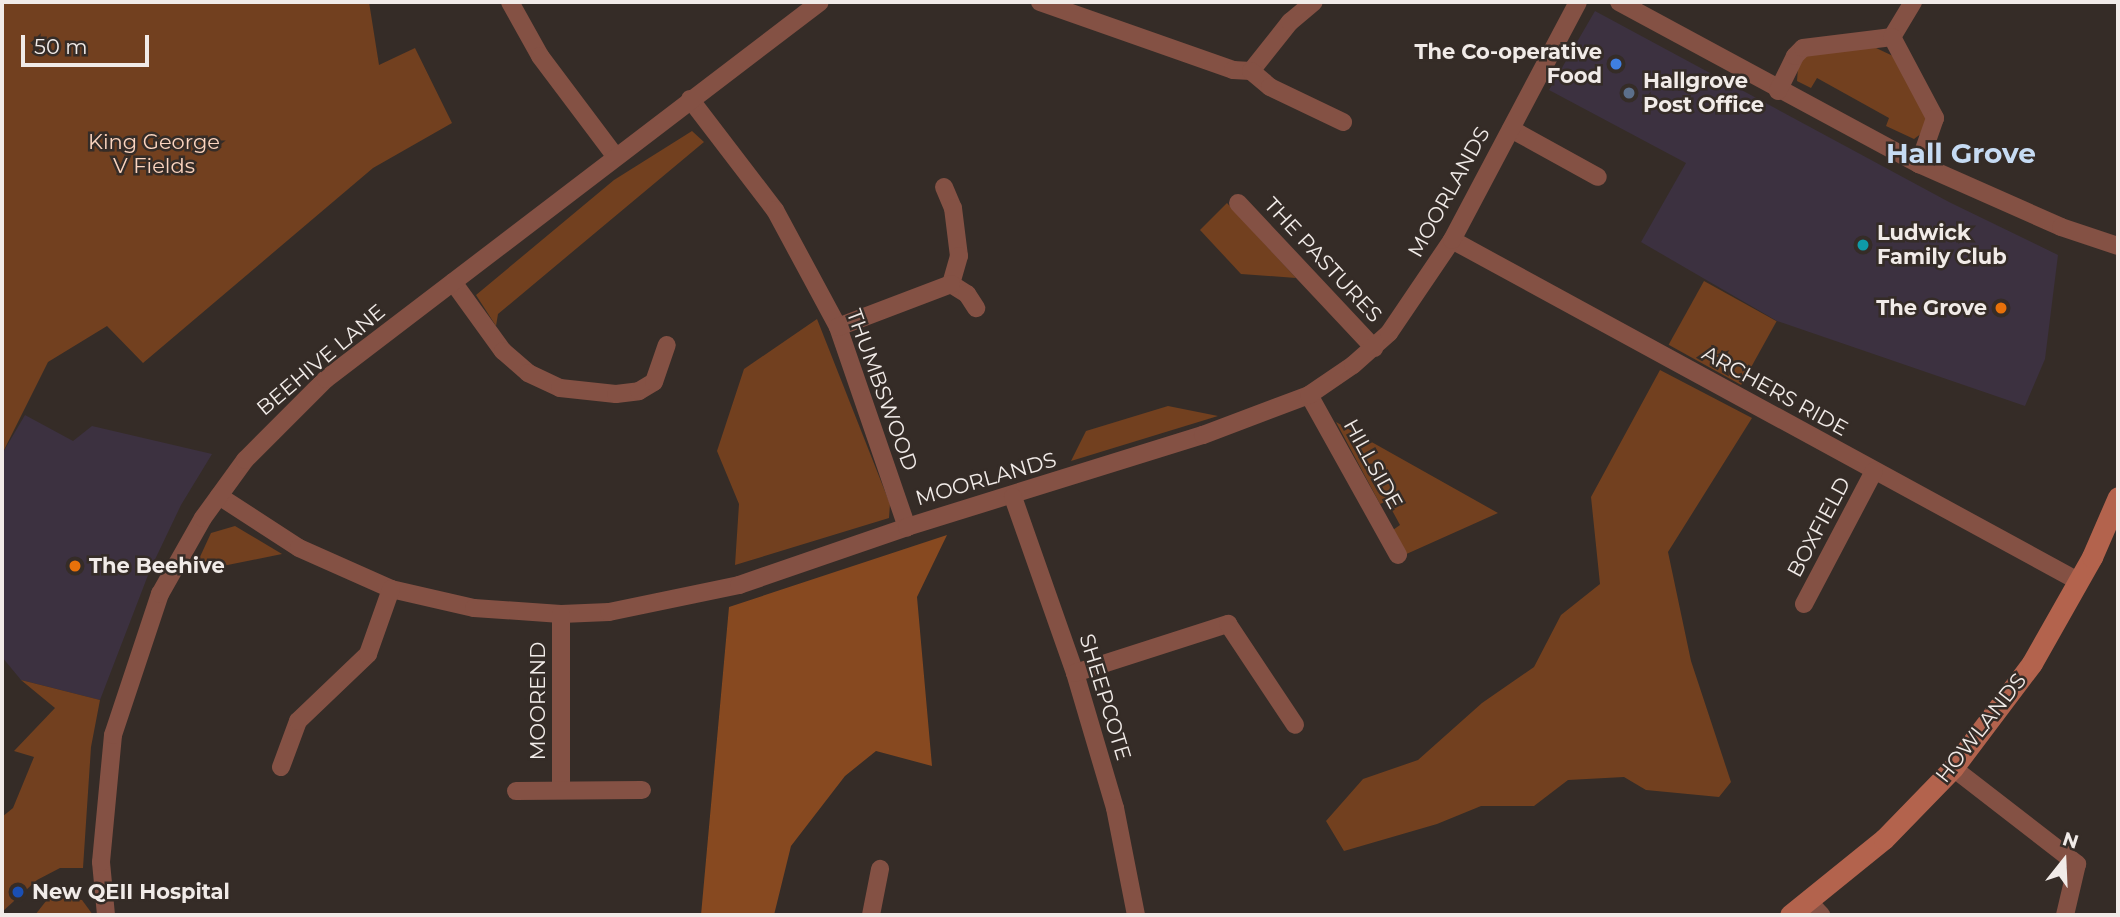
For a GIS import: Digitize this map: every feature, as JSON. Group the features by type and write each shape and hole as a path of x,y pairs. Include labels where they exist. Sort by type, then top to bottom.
{"street":[{"path":"510,2 540,56 615,156"},
{"name":"BEEHIVE LANE","path":"106,915 101,862 113,734 160,594 219,496 284,417 615,156 820,2"},
{"path":"1040,2 1233,70 1251,71 1270,87 1343,122"},
{"path":"1251,71 1290,22 1314,2"},
{"name":"MOORLANDS","path":"219,496 299,548 391,589 474,608 561,614 609,612 692,598 907,527 1013,497 1309,395 1374,348 1414,299 1452,240 1578,2"},
{"path":"1619,2 1778,91 1919,164 2061,227 2118,246"},
{"path":"1892,37 1913,2"},
{"path":"1778,91 1794,56 1803,48 1892,37"},
{"path":"1892,37 1935,118 1919,164"},
{"name":"THUMBSWOOD","path":"690,99 775,210 838,327 907,527"},
{"path":"1511,129 1598,177"},
{"path":"944,187 953,208 959,256 951,284"},
{"name":"THE PASTURES","path":"1238,203 1374,348"},
{"name":"ARCHERS RIDE","path":"1452,240 2078,581"},
{"path":"453,282 503,351 528,373 560,388 587,393 639,391 654,382 667,345"},
{"path":"838,327 951,284"},
{"path":"951,284 967,294 976,308"},
{"name":"HILLSIDE","path":"1309,395 1398,555"},
{"name":"BOXFIELD","path":"1804,604 1874,471"},
{"name":"SHEEPCOTE","path":"1013,497 1075,673 1115,808 1136,915"},
{"name":"HOWLANDS","path":"1790,915 1815,909 1953,768 2032,663 2078,581 2118,497"},
{"path":"281,767 298,721 368,654 391,589"},
{"name":"MOOREND","path":"561,614 561,788"},
{"path":"1075,673 1228,624 1295,725"},
{"path":"1953,768 2077,863 2065,915"},
{"name":"MOOREND","path":"516,791 561,788 642,790"},
{"path":"871,915 880,870"}],"shaded area":[{"path":"1595,11 1949,202 2058,255 2045,359 2025,406 1777,321 1641,242 1686,163 1549,90"},
{"path":"25,415 73,441 92,426 212,454 181,505 150,570 100,700 21,680 2,657 2,454"},
{"path":"947,535 917,597 932,766 876,751 845,776 791,846 774,915 701,915 729,607"}],"green space":[{"name":"King George V Fields","path":"2,2 369,2 379,65 415,48 452,123 373,168 143,363 107,326 48,362 2,454"},
{"path":"1874,47 1893,56 1927,118 1922,133 1914,139 1886,126 1889,118 1817,78 1811,88 1797,81 1798,67 1806,55"},
{"path":"692,131 704,142 498,314 496,326 476,295 614,180"},
{"path":"1227,203 1296,278 1241,274 1200,230"},
{"path":"1704,281 1777,321 1741,385 1669,345"},
{"path":"817,319 890,504 889,518 735,565 739,504 717,451 744,369"},
{"path":"1660,370 1752,418 1668,552 1691,661 1731,782 1719,797 1646,790 1624,777 1568,780 1534,806 1481,806 1437,824 1344,851 1326,821 1363,779 1418,760 1482,703 1534,667 1561,615 1600,584 1591,497"},
{"path":"1168,406 1218,416 1071,461 1086,431"},
{"path":"1336,422 1498,513 1402,556 1390,532 1400,525 1387,501 1380,504"},
{"path":"235,526 282,554 193,572 211,533"},
{"path":"21,680 100,700 91,747 83,868 60,868 37,880 2,912 2,817 13,808 34,757 14,751 55,708"},
{"path":"50,896 82,900 93,915 35,915"}],"place":[{"name":"The Co-operative Food","path":"1616,64"},
{"name":"Hallgrove Post Office","path":"1629,93"},
{"name":"Ludwick Family Club","path":"1863,245"},
{"name":"The Grove","path":"2001,308"},
{"name":"The Beehive","path":"75,566"},
{"name":"New QEII Hospital","path":"18,892"}],"district":[{"name":"Hall Grove","path":"1961,153"}]}
